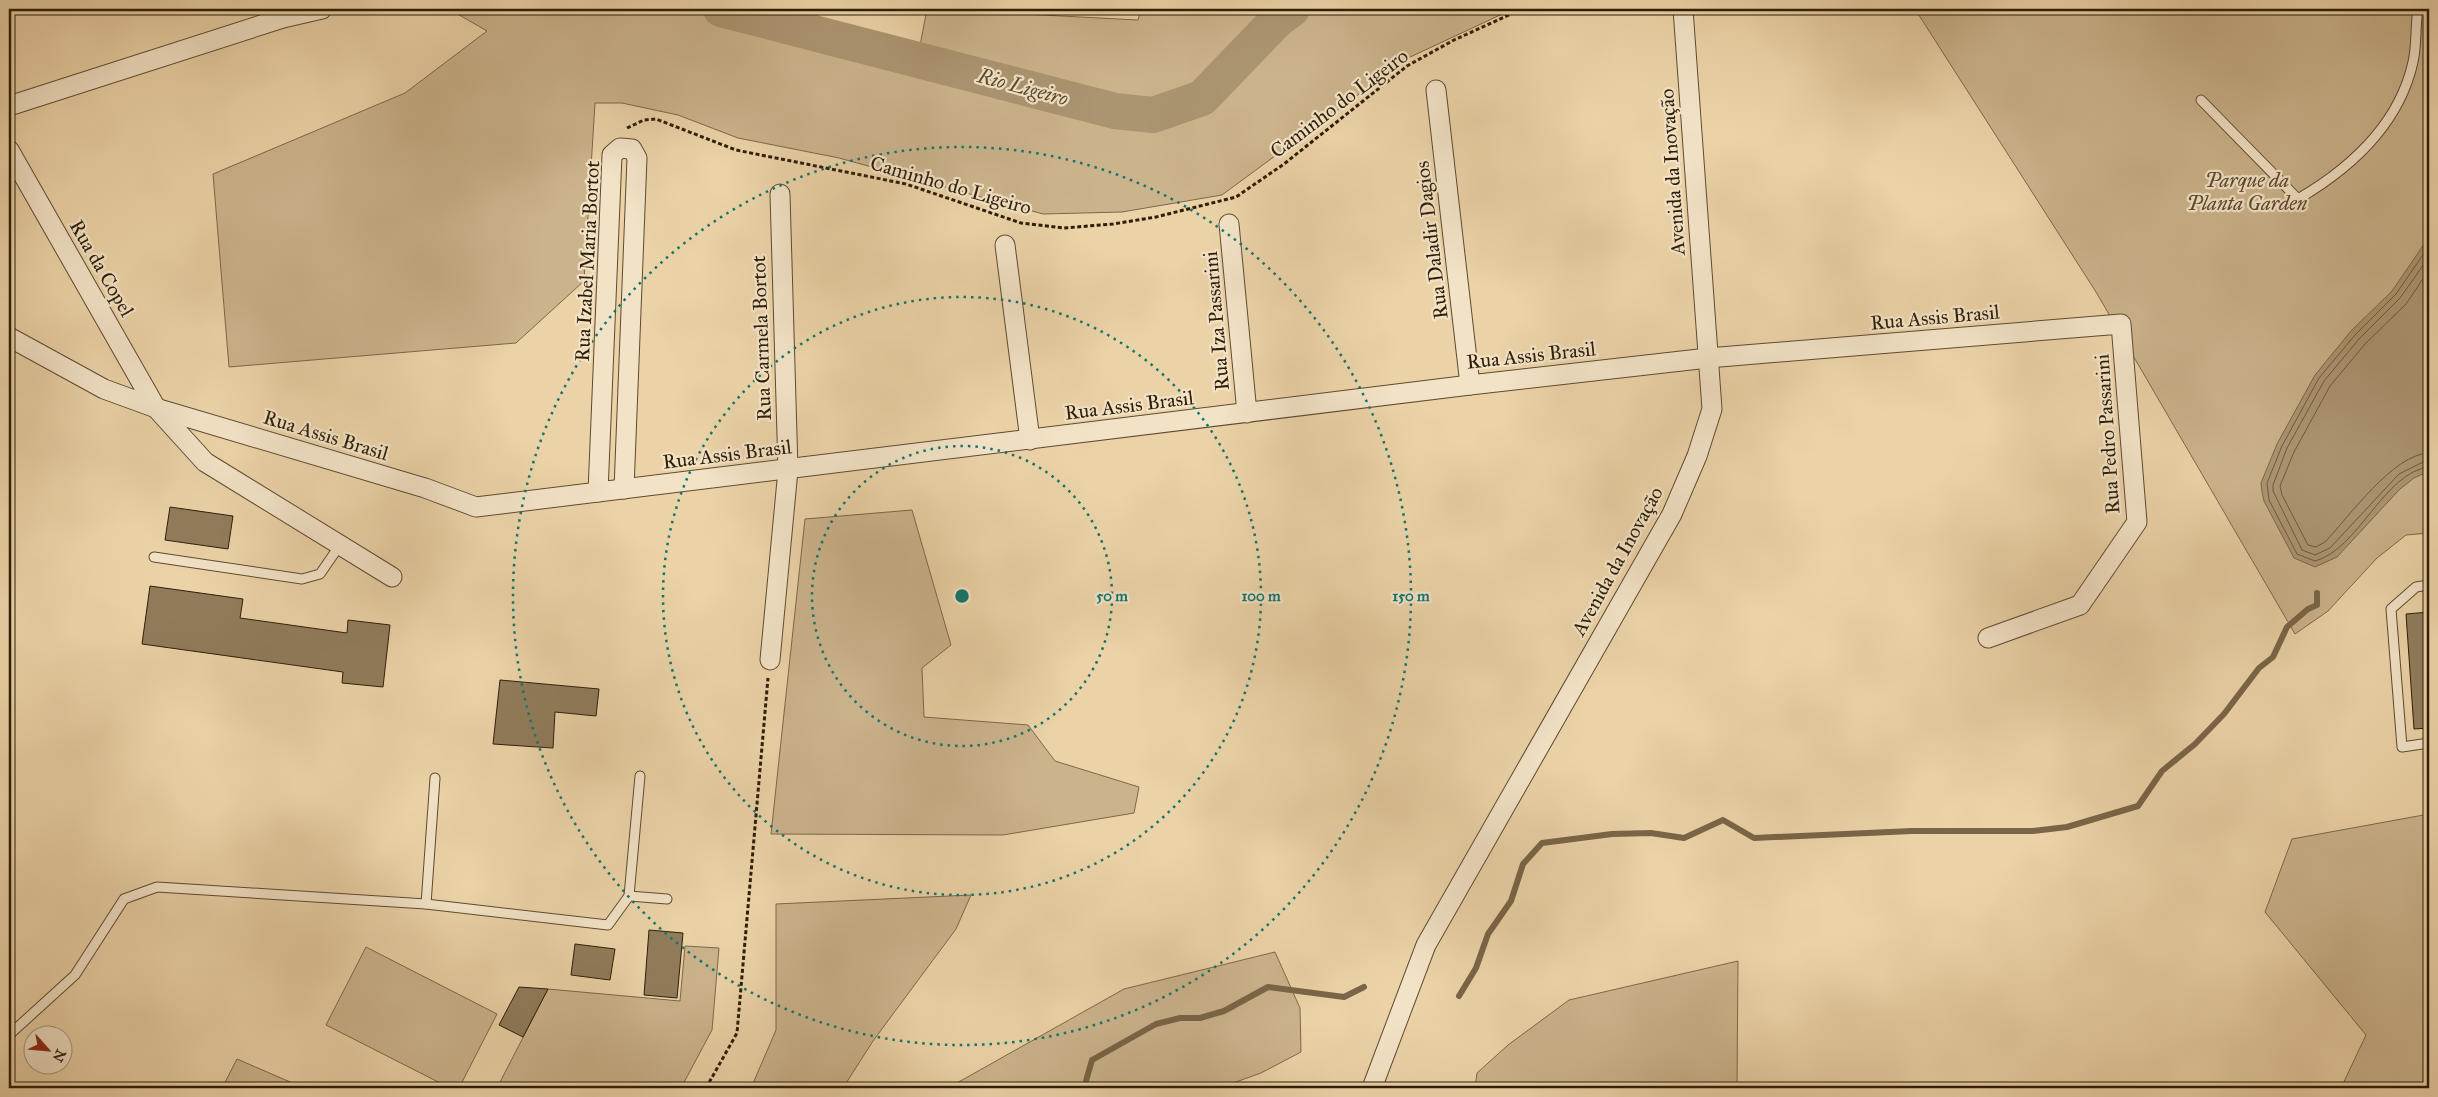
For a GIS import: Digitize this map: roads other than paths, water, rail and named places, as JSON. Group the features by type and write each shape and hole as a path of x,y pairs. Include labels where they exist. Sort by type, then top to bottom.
{"street":[{"path":"9,106 283,18 322,9"},
{"name":"Avenida da Inovação","path":"1372,1088 1426,945 1672,514 1697,456 1712,409 1683,9"},
{"name":"Rua Daladir Dagios","path":"1436,90 1470,385"},
{"name":"Rua Izabel Maria Bortot","path":"598,492 612,155 620,148 632,149 637,158 624,489"},
{"name":"Rua da Copel","path":"9,150 156,408"},
{"name":"Rua Carmela Bortot","path":"770,660 788,470 780,194"},
{"name":"Rua Iza Passarini","path":"1229,224 1247,413"},
{"path":"1005,245 1030,440"},
{"name":"Rua Assis Brasil","path":"9,337 104,389 156,408 425,488 476,507 1470,385 1708,358 2121,324"},
{"name":"Rua Pedro Passarini","path":"1988,638 2080,605 2137,522 2121,324"},
{"name":"Rua Assis Brasil","path":"156,408 205,462 392,577"}],"lane":[{"path":"2201,100 2298,199 2321,186 2355,159 2393,113 2403,94 2414,61 2418,9"},
{"path":"154,557 302,579 320,574 340,545"},
{"path":"2429,585 2416,587 2391,609 2402,747 2429,743"},
{"path":"9,1035 75,974 124,899 157,887 426,904 608,926 630,896 640,776"},
{"path":"426,904 436,778"},
{"path":"630,896 668,899"}],"water":[{"path":"2429,237 2429,471 2414,478 2400,489 2337,557 2315,567 2294,558 2264,501 2261,483 2277,444 2315,375 2351,331 2392,291"}],"waterway":[{"name":"Rio Ligeiro","path":"721,9 1115,111 1153,115 1202,98 1278,19 1292,9"},
{"path":"1459,996 1476,968 1488,934 1511,901 1523,864 1542,843 1612,834 1651,833 1684,838 1723,820 1754,838 1912,831 2033,831 2067,827 2138,806 2162,771 2195,744 2224,714 2259,668 2273,657 2287,627 2308,609 2317,605 2317,593"},
{"path":"1084,1088 1092,1060 1156,1024 1180,1018 1200,1018 1224,1011 1268,987 1344,997 1364,987"}],"park label":[{"name":"Parque da Planta Garden","path":"2247,192"}]}
